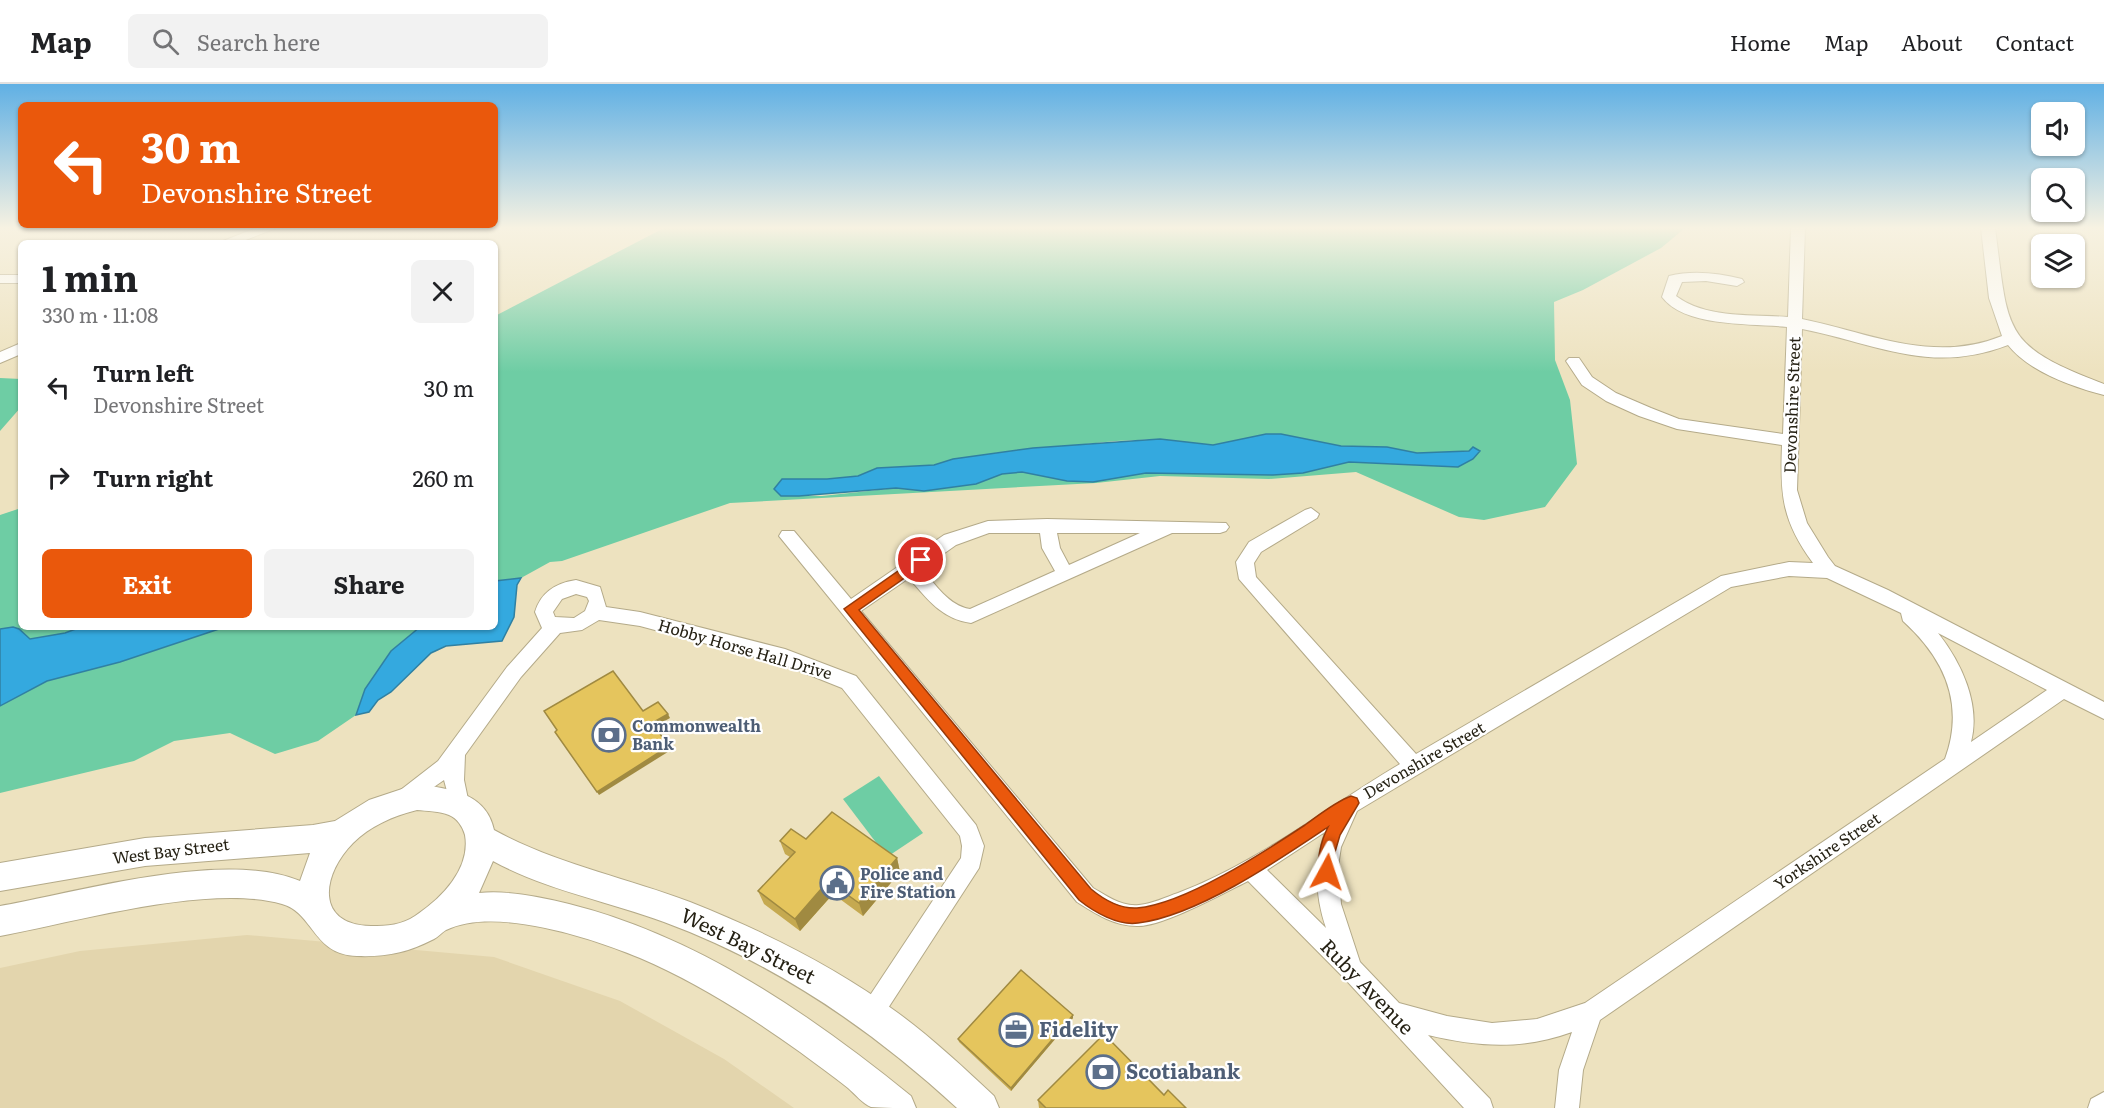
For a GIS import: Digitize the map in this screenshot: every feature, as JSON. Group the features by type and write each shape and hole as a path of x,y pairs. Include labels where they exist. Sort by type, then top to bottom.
{"main road":[{"path":"0,921 114,898 237,884 278,887 305,896 314,904 325,926 340,937 358,942 381,942 399,938 417,932 440,917 469,886 479,863 483,840 472,816 459,804 429,796 404,799 366,815 329,849 320,867 315,886 314,904"},
{"name":"West Bay Street","path":"0,877 145,852 313,838 344,833"},
{"name":"West Bay Street","path":"483,840 526,864 659,905 730,934 823,983 871,1014 982,1108"},
{"path":"440,917 485,907 512,908 542,912 620,934 693,968 775,1014 850,1065 899,1108"}],"street":[{"name":"Devonshire Street","path":"1796,276 1789,490 1792,511 1800,531 1829,572"},
{"path":"1994,276 1998,309 2010,338 2058,373 2104,390"},
{"path":"1737,282 1704,277 1678,278 1674,279 1670,297 1680,305 1726,318 1795,323 1897,349 1941,354 1986,348 2010,338"},
{"path":"0,279 18,279"},
{"path":"0,358 18,349"},
{"path":"1574,360 1587,381 1611,397 1677,424 1757,434 1791,441"},
{"path":"1311,514 1255,547 1245,562 1248,579 1415,767"},
{"path":"850,609 951,540 967,533 1010,525 1220,527"},
{"path":"1047,525 1051,548 1066,575"},
{"path":"910,567 951,611 960,616 986,611 1170,527"},
{"name":"Devonshire Street","path":"788,536 1078,886 1097,904 1123,914 1152,913 1200,895 1251,869 1351,803 1727,581 1789,569 1829,572 1882,594 2104,711"},
{"path":"404,799 433,778 455,755 467,734 514,672 554,627 577,626 595,612 597,600 591,590 576,587 562,590 551,598 544,609 545,618 554,627"},
{"path":"1882,594 1921,626 1942,652 1955,680 1962,708 1963,733 1953,764"},
{"name":"Hobby Horse Hall Drive","path":"595,612 640,619 786,657 849,682 969,832 973,846 971,861 871,1014"},
{"name":"Yorkshire Street","path":"1392,1013 1481,1036 1510,1037 1555,1028 1592,1012 2062,690"},
{"path":"455,755 454,780 459,804"},
{"path":"1351,803 1333,833 1327,852 1327,872 1337,931 1353,971"},
{"name":"Ruby Avenue","path":"1251,869 1353,971 1480,1108"},
{"path":"1567,1108 1567,1083 1572,1054 1592,1012"},
{"path":"2100,1108 2104,1104"}],"shaded area":[{"path":"247,935 494,957 620,1001 724,1059 794,1108 0,1108 0,968 80,951"}],"green space":[{"path":"572,276 1609,276 1554,302 1555,360 1570,400 1577,464 1545,507 1484,520 1459,517 1356,472 1269,479 1160,476 1096,483 730,503 562,561 550,562 521,578 498,581 498,314","holes":["1267,434 1281,434 1341,446 1387,447 1417,453 1469,451 1474,447 1458,467 1349,462 1303,473 1273,475 1146,473 1067,481 1022,472 1002,474 976,484 924,491 896,488 822,496 781,496 827,479 858,476 877,468 934,465 995,453 1116,441 1160,439 1213,445"]},
{"path":"0,378 18,379 18,410 0,431"},
{"path":"18,509 18,630 73,630 30,639 13,627 0,629 0,515"},
{"path":"216,630 416,630 391,651 365,689 356,715 318,741 275,754 230,733 174,741 134,761 0,793 0,706 47,681 120,662"},
{"path":"879,776 923,833 887,857 843,799"}],"water":[{"path":"1266,434 1281,434 1341,446 1387,447 1417,453 1469,451 1473,447 1480,451 1473,459 1458,467 1349,462 1303,473 1273,475 1146,473 1093,482 1067,481 1022,472 1002,474 976,484 924,491 896,488 781,496 774,489 782,479 858,476 877,468 934,465 953,459 1033,448 1160,439 1213,445"},
{"path":"521,578 517,585 514,617 502,641 446,646 431,653 391,692 378,700 369,712 356,715 365,689 391,651 416,630 498,630 498,581"},
{"path":"0,629 18,629 30,639 73,630 216,630 120,662 47,681 0,706"}],"building":[{"name":"Commonwealth Bank","path":"613,671 643,711 658,702 668,714 652,723 669,746 597,792 555,732 557,730 544,711"},
{"name":"Police and Fire Station","path":"832,812 897,858 859,903 828,881 795,919 758,891 795,852 780,841 791,829 806,839"},
{"name":"Fidelity","path":"1021,970 1073,1015 1011,1088 958,1039"},
{"name":"Scotiabank","path":"1104,1034 1164,1095 1168,1090 1186,1108 1046,1108 1038,1100"}],"place":[{"name":"Commonwealth Bank","path":"609,735"},
{"name":"Police and Fire Station","path":"837,883"},
{"name":"Fidelity","path":"1016,1030"},
{"name":"Scotiabank","path":"1103,1072"}],"route":[{"path":"921,560 850,609 1085,895 1111,911 1137,916 1173,906 1251,869 1351,803 1333,833 1327,852 1327,872"}]}
